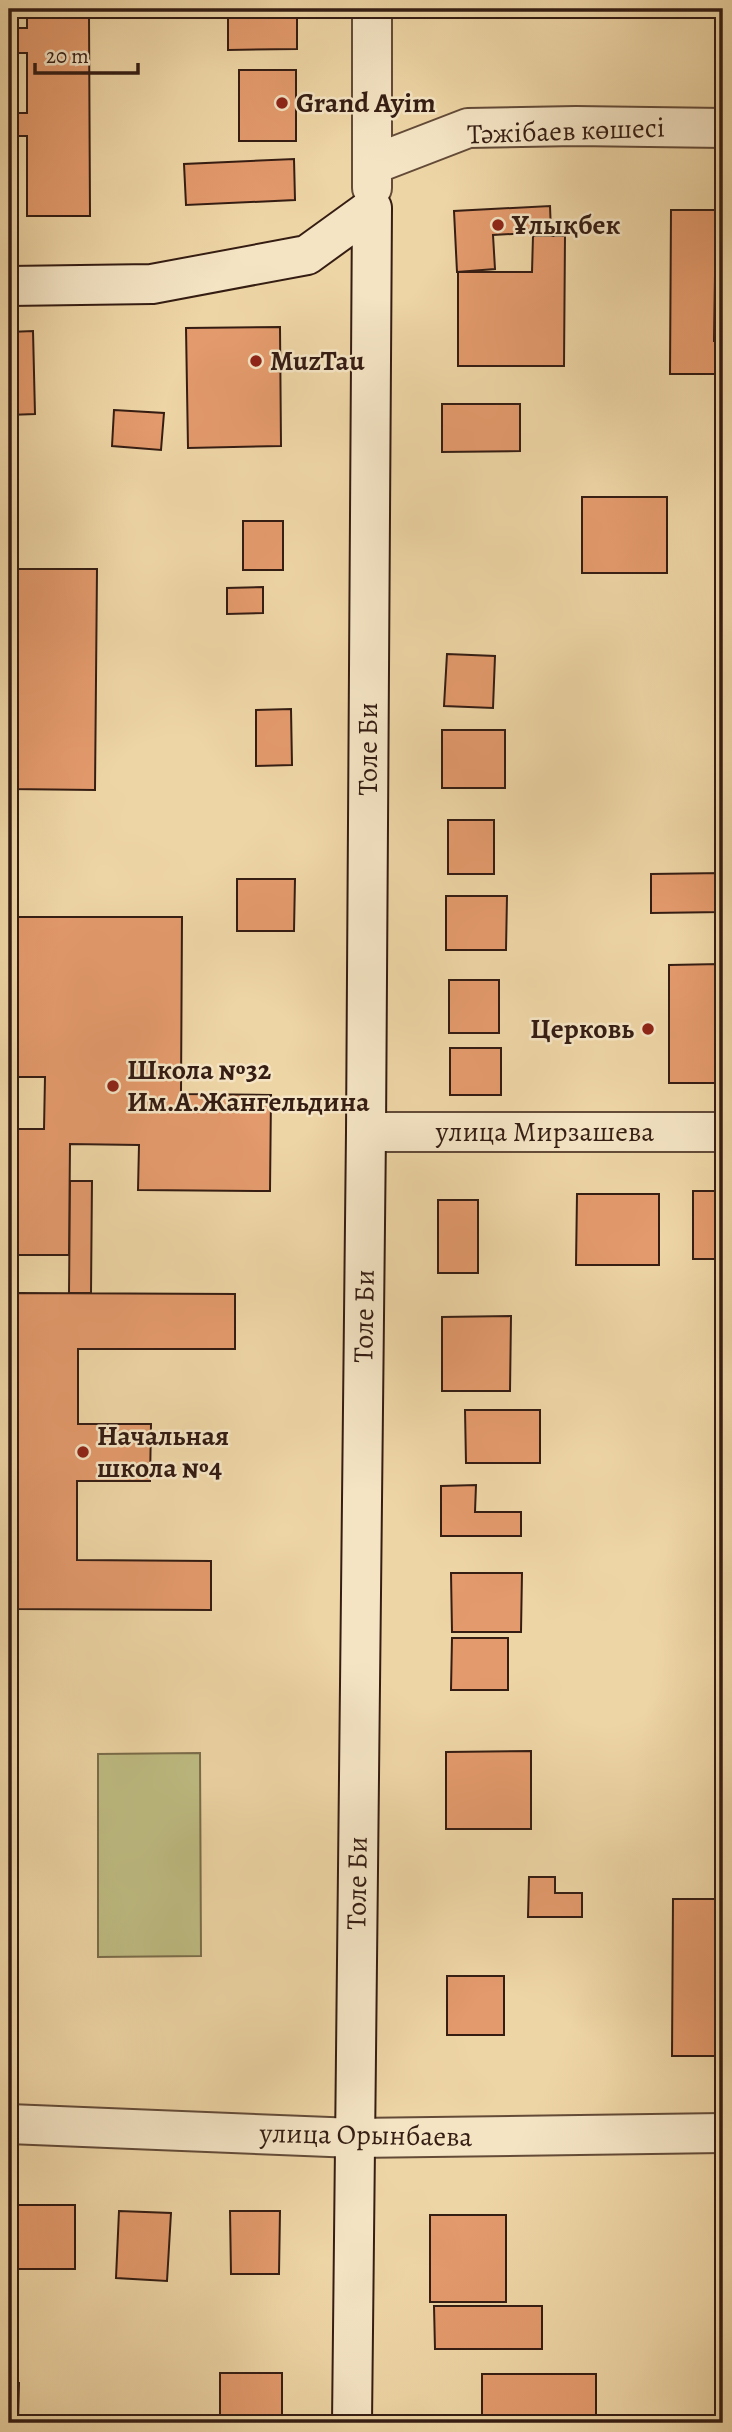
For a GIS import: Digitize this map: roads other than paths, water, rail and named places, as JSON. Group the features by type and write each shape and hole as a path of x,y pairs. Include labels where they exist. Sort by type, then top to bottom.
{"main road":[{"name":"Толе Би","path":"352,2423 366,1132 372,9"},
{"name":"Тәжібаев көшесі","path":"372,165 468,128 723,128"},
{"path":"9,286 152,284 307,255 372,208"},
{"name":"улица Мирзашева","path":"366,1132 723,1132"},
{"name":"улица Орынбаева","path":"9,2124 355,2138 723,2133"}],"place":[{"name":"Grand Ayim","path":"282,103"},
{"name":"Ұлықбек","path":"498,225"},
{"name":"MuzTau","path":"256,361"},
{"name":"Церковь","path":"648,1029"},
{"name":"Школа №32 Им.А.Жангельдина","path":"113,1086"},
{"name":"Начальная школа №4","path":"83,1452"}]}
